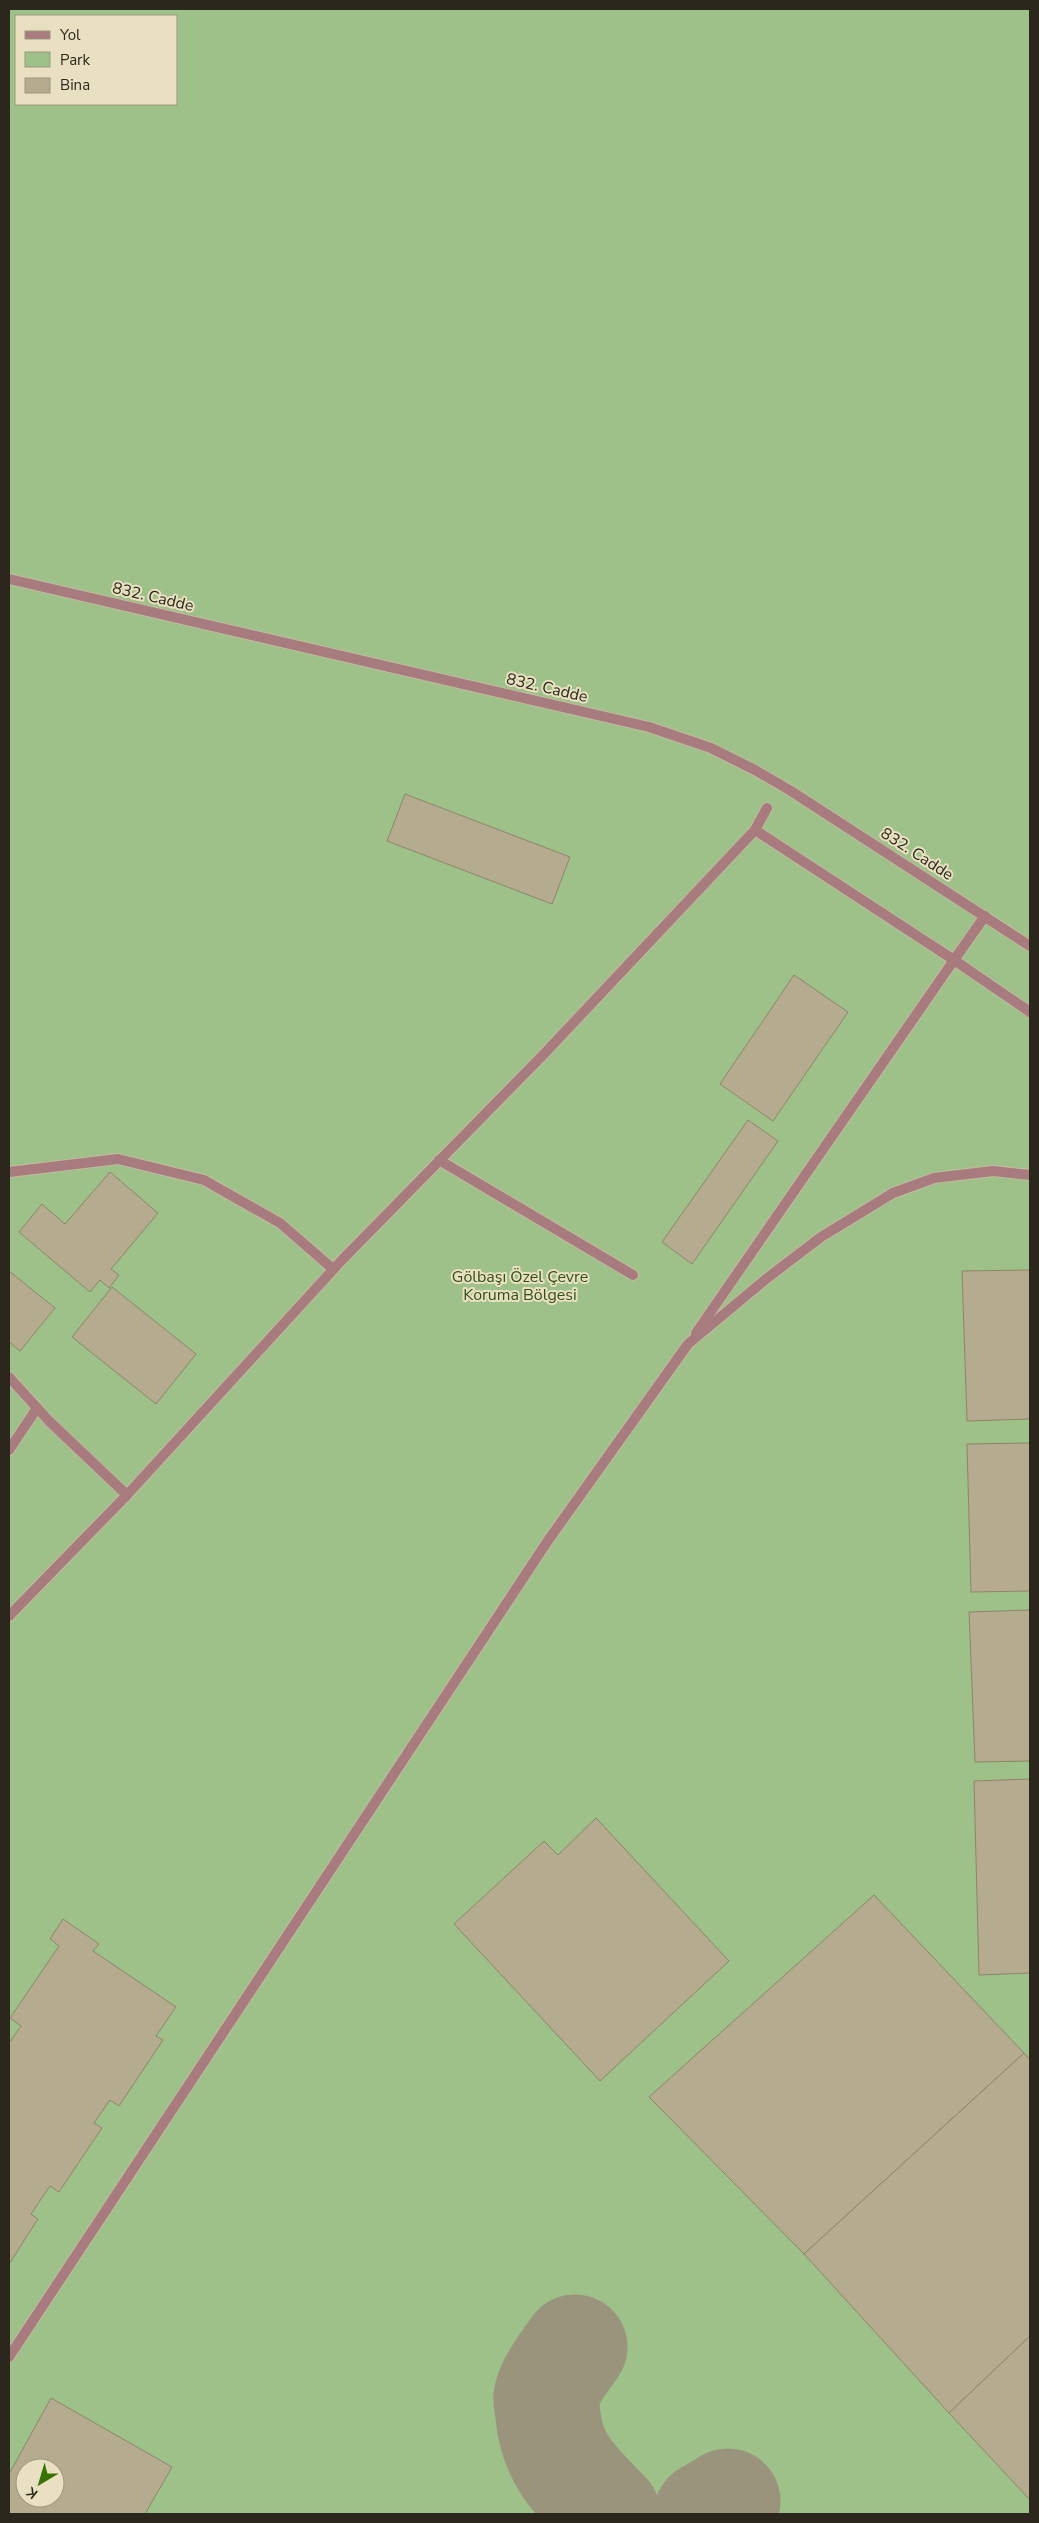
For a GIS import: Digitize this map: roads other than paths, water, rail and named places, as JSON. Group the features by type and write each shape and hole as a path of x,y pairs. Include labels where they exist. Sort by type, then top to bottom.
{"street":[{"name":"832. Cadde","path":"9,578 650,727 702,745 755,770 791,791 1030,946"},
{"path":"9,1616 127,1495 333,1269 543,1055 755,830 767,808"},
{"path":"755,830 1030,1012"},
{"path":"9,2357 547,1542 688,1344 985,916"},
{"path":"9,1172 118,1159 204,1180 280,1223 333,1269"},
{"path":"439,1160 633,1275"},
{"path":"688,1344 766,1279 821,1237 893,1193 934,1178 993,1171 1030,1175"},
{"path":"9,1378 37,1408 127,1495"},
{"path":"9,1450 37,1408"}],"park label":[{"name":"Gölbaşı Özel Çevre Koruma Bölgesi","path":"520,1286"}]}
